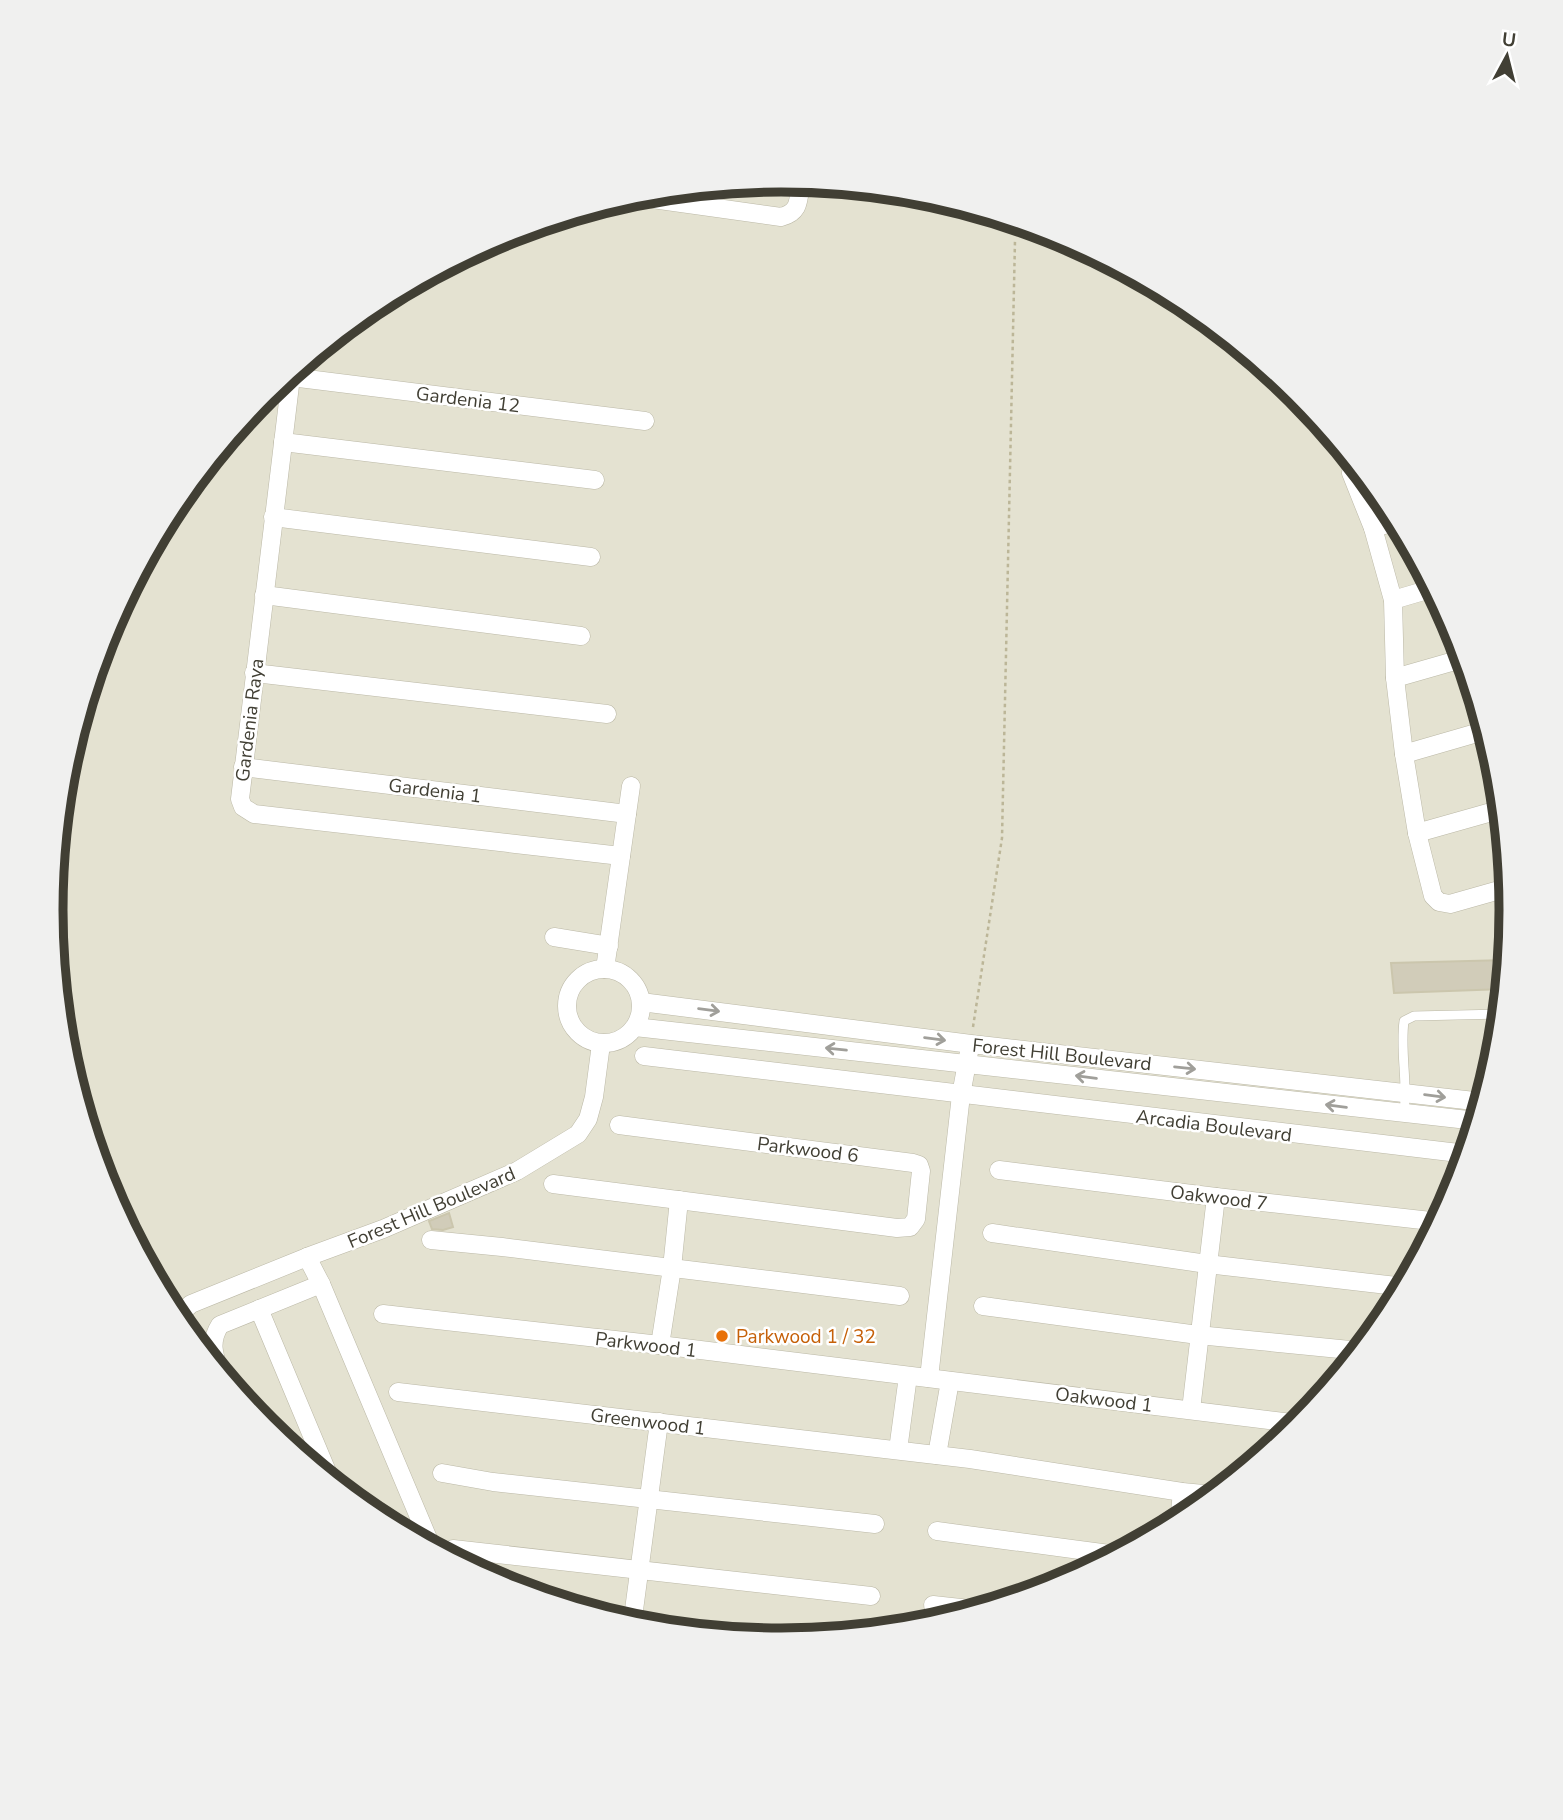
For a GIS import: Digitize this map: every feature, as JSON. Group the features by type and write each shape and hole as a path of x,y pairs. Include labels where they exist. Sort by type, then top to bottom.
{"street":[{"path":"667,201 781,217 790,215 797,208 799,192"},
{"name":"Gardenia 12","path":"299,378 645,421"},
{"name":"Gardenia Raya","path":"289,387 243,767 240,799 243,807 254,814 621,856"},
{"path":"283,442 594,480"},
{"path":"1351,472 1373,528 1393,600 1395,678 1404,754 1417,833 1433,896 1439,902 1450,904 1499,890"},
{"path":"273,517 591,557"},
{"path":"1373,528 1387,524"},
{"path":"1393,600 1425,591"},
{"path":"264,595 581,636"},
{"path":"1395,678 1455,661"},
{"path":"254,673 607,714"},
{"path":"1404,754 1478,733"},
{"name":"Gardenia 1","path":"243,767 627,814"},
{"path":"606,969 631,786"},
{"path":"1417,833 1493,811"},
{"path":"554,937 608,946"},
{"path":"606,969 629,979 637,989 641,1002 635,1027 615,1042 601,1044 578,1034 570,1023 566,998 581,976 592,970 606,969"},
{"name":"Forest Hill Boulevard","path":"641,1002 971,1044 1475,1100"},
{"name":"Forest Hill Boulevard","path":"635,1027 1469,1120"},
{"name":"Forest Hill Boulevard","path":"184,1310 191,1304 383,1229 517,1171 578,1134 588,1119 594,1097 601,1044"},
{"path":"929,1378 961,1095 971,1044"},
{"name":"Arcadia Boulevard","path":"644,1056 1457,1153"},
{"name":"Parkwood 6","path":"619,1125 913,1163 919,1165 921,1171 916,1219 910,1227 897,1228 679,1200"},
{"name":"Oakwood 7","path":"999,1170 1429,1221"},
{"path":"553,1184 679,1200 660,1345"},
{"path":"1191,1410 1216,1197"},
{"path":"992,1233 1207,1264 1394,1286"},
{"path":"431,1240 900,1296"},
{"path":"307,1257 321,1284 426,1534"},
{"path":"213,1349 215,1333 220,1325 321,1284"},
{"path":"983,1306 1198,1335 1350,1350"},
{"path":"260,1309 324,1463"},
{"name":"Parkwood 1","path":"383,1314 908,1376"},
{"path":"898,1450 908,1376"},
{"name":"Oakwood 1","path":"908,1376 1285,1422"},
{"path":"937,1455 950,1381"},
{"name":"Greenwood 1","path":"398,1392 898,1450 1200,1494"},
{"path":"633,1613 659,1422"},
{"path":"442,1473 493,1482 875,1524"},
{"path":"1180,1507 1182,1492"},
{"path":"937,1531 1101,1553"},
{"path":"455,1549 871,1596"},
{"path":"933,1605 954,1607"}],"lane":[{"path":"1404,1113 1404,1021 1413,1016 1492,1013"}],"path":[{"path":"971,1044 1002,838 1015,240"}],"shaded area":[{"path":"735,193 828,193 875,198 922,205 1012,230 1056,246 1141,288 1219,340 1255,370 1290,402 1352,473 1404,551 1426,592 1462,679 1476,724 1494,816 1500,910 1494,1004 1476,1096 1462,1141 1426,1228 1404,1269 1352,1347 1322,1384 1290,1418 1219,1480 1141,1532 1099,1554 1056,1574 967,1604 922,1615 828,1627 735,1627 688,1622 641,1615 551,1590 507,1574 422,1532 344,1480 308,1450 273,1418 211,1347 159,1269 137,1228 101,1141 87,1096 69,1004 65,957 63,910 69,816 87,724 101,679 137,592 159,551 211,473 241,436 273,402 344,340 422,288 464,266 507,246 596,216 641,205"}],"building":[{"path":"1498,960 1495,989 1394,993 1391,963"},
{"path":"449,1213 453,1227 432,1229 429,1221"}],"place":[{"name":"Parkwood 1 / 32","path":"722,1336"}]}
